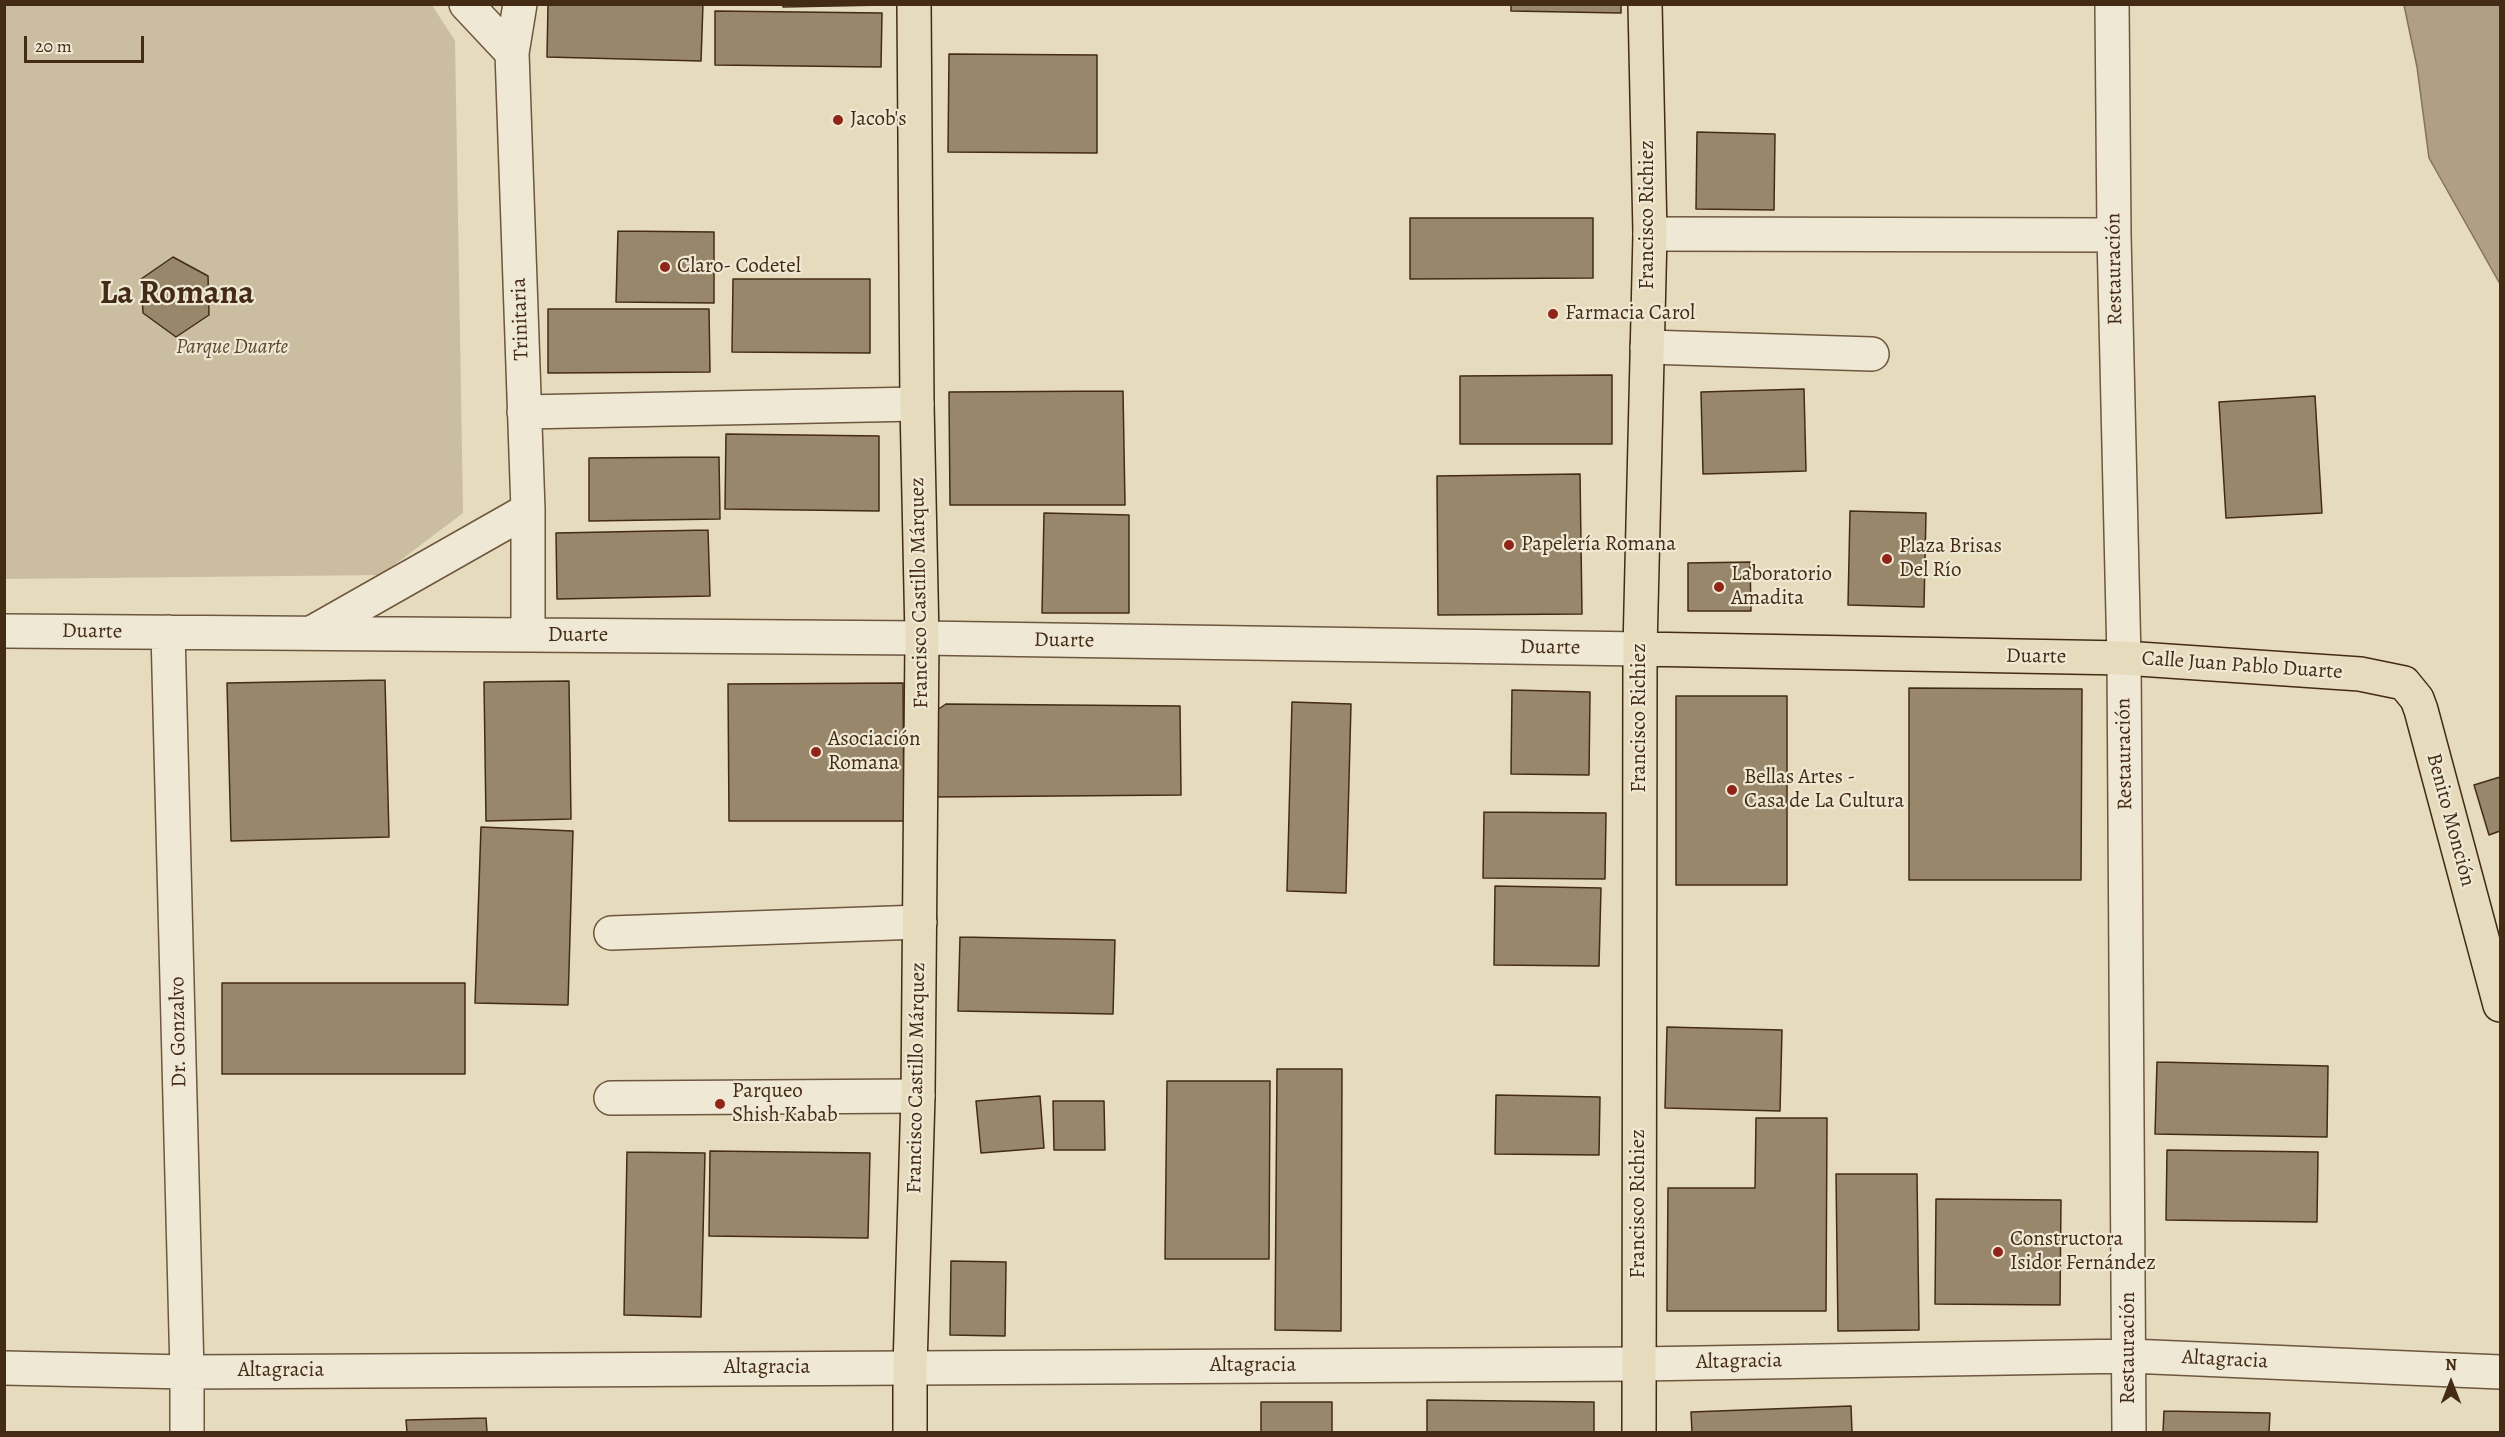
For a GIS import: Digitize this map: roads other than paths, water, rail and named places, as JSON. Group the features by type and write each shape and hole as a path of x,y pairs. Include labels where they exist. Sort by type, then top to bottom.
{"main road":[{"name":"Francisco Castillo Márquez","path":"910,1432 918,1096 922,638 917,404 914,4"},
{"name":"Francisco Richiez","path":"1639,1432 1640,649 1650,234 1645,4"},
{"name":"Duarte","path":"1640,649 2124,658"},
{"name":"Calle Juan Pablo Duarte","path":"2124,658 2360,674"},
{"name":"Benito Monción","path":"2360,674 2404,683 2417,699 2500,1005"}],"street":[{"path":"466,4 512,53"},
{"name":"Trinitaria","path":"520,4 512,53 528,510 528,635"},
{"name":"Restauración","path":"2112,4 2114,235 2124,658 2129,1432"},
{"path":"1650,234 2114,235"},
{"path":"1647,347 1872,354"},
{"path":"524,412 917,404"},
{"path":"312,633 528,510"},
{"name":"Duarte","path":"4,631 922,638 1640,649"},
{"name":"Dr. Gonzalvo","path":"168,632 188,1372 187,1432"},
{"path":"611,933 920,922"},
{"path":"611,1098 918,1096"},
{"name":"Altagracia","path":"4,1368 188,1372 1638,1364 2130,1356 2500,1372"}],"place":[{"name":"Jacob's","path":"838,120"},
{"name":"Claro- Codetel","path":"665,267"},
{"name":"Farmacia Carol","path":"1553,314"},
{"name":"Papelería Romana","path":"1509,545"},
{"name":"Plaza Brisas Del Río","path":"1887,559"},
{"name":"Laboratorio Amadita","path":"1719,587"},
{"name":"Asociación Romana","path":"816,752"},
{"name":"Bellas Artes - Casa de La Cultura","path":"1732,790"},
{"name":"Parqueo Shish Kabab","path":"720,1104"},
{"name":"Constructora Isidor Fernández","path":"1998,1252"}],"district":[{"name":"La Romana","path":"177,295"}],"park label":[{"name":"Parque Duarte","path":"232,348"}]}
